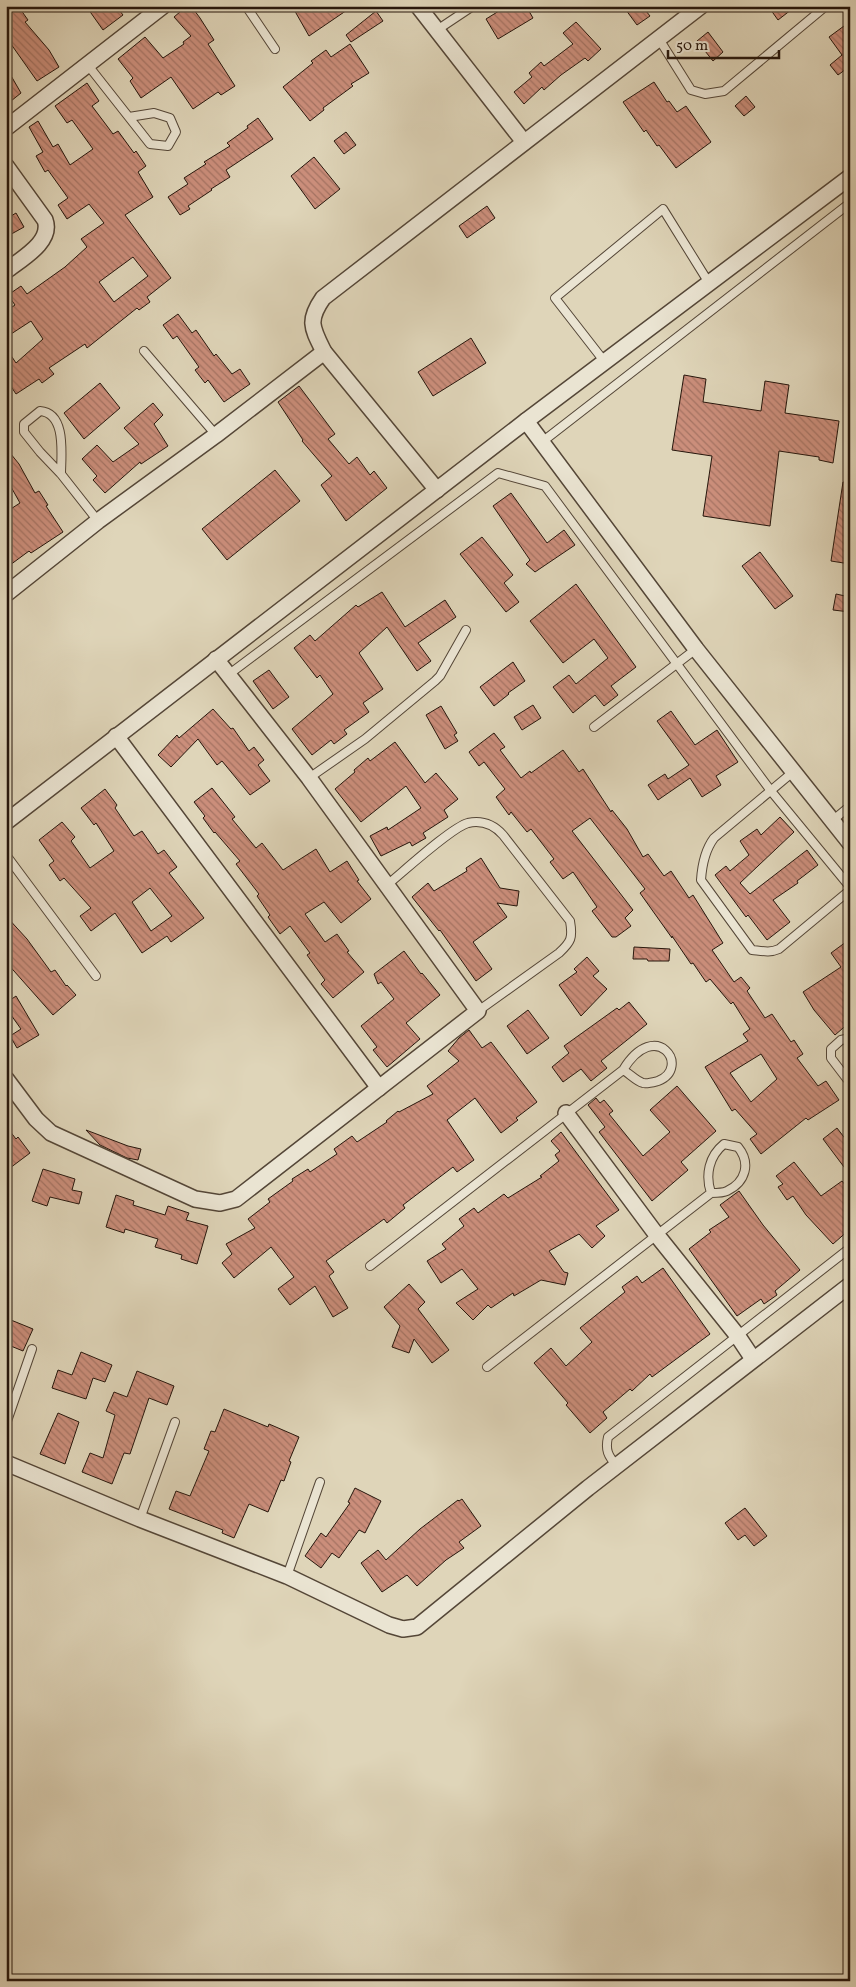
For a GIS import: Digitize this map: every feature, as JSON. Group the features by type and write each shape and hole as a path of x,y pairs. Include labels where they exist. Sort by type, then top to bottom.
{"street":[{"path":"6,128 163,6"},
{"path":"418,6 524,142"},
{"path":"437,490 324,352 312,327 314,311 323,298 701,6"},
{"path":"6,166 45,220 47,229 44,238 6,271"},
{"path":"6,822 604,361 850,177"},
{"path":"6,594 98,522 324,352"},
{"path":"526,421 696,649 850,843"},
{"path":"6,1079 36,1120 51,1133 196,1200 220,1203 236,1200 478,1012 309,778 216,659"},
{"path":"116,736 379,1088"},
{"path":"566,1113 656,1234 737,1335 753,1359"},
{"path":"6,1463 140,1519 287,1576 389,1625 403,1629 417,1627 617,1466 850,1285"}],"lane":[{"path":"246,6 276,49"},
{"path":"438,30 473,6"},
{"path":"659,39 691,90 705,94 724,91 826,6"},
{"path":"87,64 150,144 168,146 176,132 170,118 154,113 129,117"},
{"path":"542,442 850,203"},
{"path":"604,361 554,298 663,209 708,283"},
{"path":"144,351 216,435"},
{"path":"62,474 60,428 55,419 46,412 40,411 24,424 24,432 40,452 62,474 98,522"},
{"path":"228,675 498,473 545,486 770,791 850,888 779,949 772,952 752,950 701,880 702,867 708,847 714,838 770,791 793,772"},
{"path":"309,778 365,739 435,681 440,676 466,630"},
{"path":"594,727 696,649"},
{"path":"832,820 850,806"},
{"path":"388,885 454,830 468,823 485,823 495,827 503,834 570,922 572,934 569,944 478,1012"},
{"path":"6,855 96,976"},
{"path":"850,1038 841,1040 832,1049 831,1058 847,1079 850,1079"},
{"path":"370,1266 623,1070 630,1059 652,1045 661,1046 670,1053 670,1070 663,1079 656,1082 643,1083 623,1070"},
{"path":"487,1367 711,1193 726,1192 737,1183 745,1174 746,1163 744,1155 738,1147 724,1144 715,1151 710,1164 708,1182 711,1193"},
{"path":"617,1466 608,1456 606,1447 608,1437 850,1248"},
{"path":"6,1424 32,1349"},
{"path":"140,1519 175,1422"},
{"path":"287,1576 320,1482"}],"building":[{"path":"14,6 18,6 28,20 25,22 49,50 59,67 37,81 6,37 6,12"},
{"path":"86,6 116,6 123,15 103,30"},
{"path":"187,6 191,6 214,40 208,44 235,86 221,95 218,92 193,109 171,77 141,98 130,81 133,78 118,59 145,37 163,58 184,44 183,42 191,36 174,17"},
{"path":"292,6 353,6 309,36"},
{"path":"507,6 526,6 533,18 498,39 486,19"},
{"path":"623,6 642,6 650,16 637,25"},
{"path":"768,6 796,6 778,20"},
{"path":"376,11 383,21 351,42 346,35"},
{"path":"576,22 601,49 588,61 585,58 561,75 544,90 542,87 524,104 514,92 532,77 529,73 541,62 544,66 573,44 563,33"},
{"path":"844,26 850,33 850,66 838,75 830,65 842,55 829,37"},
{"path":"708,32 723,52 713,61 697,41"},
{"path":"350,44 369,73 351,84 353,86 323,108 324,110 310,121 283,87 326,50 331,57"},
{"path":"6,67 21,93 6,105"},
{"path":"654,82 667,102 669,101 677,112 686,106 711,142 676,168 646,130 644,132 623,102"},
{"path":"87,83 99,101 92,106 113,134 118,131 134,153 136,151 146,166 138,172 153,197 125,215 171,278 147,297 150,302 139,310 137,308 87,348 85,344 49,368 54,374 42,383 39,379 16,394 6,379 6,348 16,363 43,339 31,321 11,334 6,326 6,311 15,305 8,295 21,286 27,294 65,267 87,247 81,239 104,223 89,204 67,219 58,205 68,198 48,170 45,172 36,156 43,152 29,127 38,121 53,147 58,144 70,165 93,149 72,120 67,123 55,106","holes":["133,257 148,276 114,302 99,282"]},
{"path":"746,96 755,107 744,116 735,106"},
{"path":"258,118 273,139 226,170 230,177 188,206 190,209 180,215 168,197 188,184 184,178 206,164 204,162 230,146 227,143 248,128 247,126"},
{"path":"346,132 356,145 344,154 334,141"},
{"path":"314,157 340,189 315,209 291,176"},
{"path":"487,206 495,218 467,238 459,226"},
{"path":"16,213 24,227 6,237 6,219"},
{"path":"178,314 192,333 196,330 214,356 216,354 232,374 240,369 250,384 224,402 208,380 205,383 195,370 199,367 177,336 173,339 163,325"},
{"path":"471,338 486,363 433,396 418,372"},
{"path":"684,375 706,379 703,402 761,411 765,381 789,385 785,413 839,421 833,463 819,460 819,457 779,451 770,526 703,516 712,456 672,450"},
{"path":"100,383 120,408 84,439 64,413"},
{"path":"299,386 335,434 328,439 349,464 357,457 370,475 374,471 387,488 346,521 321,485 332,476 302,441 278,402"},
{"path":"153,403 163,415 154,424 168,446 141,464 140,462 105,493 93,480 97,476 82,459 97,445 113,462 139,444 124,428"},
{"path":"6,448 19,464 35,493 39,491 48,505 46,506 63,532 31,553 29,551 6,568 6,512 20,503 6,478"},
{"path":"275,470 300,501 227,560 202,529"},
{"path":"843,482 850,483 850,564 831,561"},
{"path":"511,493 547,543 564,530 575,545 535,572 526,564 530,560 493,506"},
{"path":"482,537 513,575 504,583 519,602 506,612 460,554"},
{"path":"760,552 793,596 775,609 742,566"},
{"path":"576,584 636,667 611,686 618,695 604,706 595,695 573,713 553,687 569,675 576,684 608,658 594,639 563,663 530,621"},
{"path":"382,592 405,627 445,600 456,617 418,643 431,661 417,671 387,627 359,653 383,689 363,703 369,712 344,730 347,734 334,744 331,740 312,755 292,729 333,694 320,675 317,678 294,648 310,635 315,641 356,605 358,607"},
{"path":"836,594 850,597 850,612 833,610"},
{"path":"513,662 525,681 494,706 480,687"},
{"path":"269,670 289,697 273,709 253,681"},
{"path":"533,705 541,718 522,730 514,717"},
{"path":"441,706 457,733 454,735 458,741 445,749 426,715"},
{"path":"213,709 231,729 233,728 249,751 254,747 264,760 258,765 270,781 250,795 222,761 217,765 198,739 171,767 158,755 177,735 179,738"},
{"path":"671,711 695,745 717,730 738,762 716,776 721,785 702,797 690,778 658,800 648,785 665,774 668,779 689,765 657,721"},
{"path":"494,733 505,747 500,750 521,778 563,750 579,772 583,769 611,812 612,810 627,829 643,857 648,854 664,876 671,871 689,898 693,895 723,943 712,950 734,982 741,977 750,988 747,991 765,1018 772,1014 791,1042 794,1040 803,1054 797,1058 818,1086 826,1081 839,1100 808,1120 806,1118 761,1154 750,1139 757,1134 735,1109 732,1111 705,1067 748,1041 743,1034 750,1029 733,1002 731,1004 710,979 706,982 693,963 691,964 640,893 645,889 590,818 572,831 633,910 625,918 631,926 616,937 612,937 592,911 597,907 573,872 563,879 550,862 554,859 531,829 527,832 511,812 509,815 496,797 505,789 484,762 479,766 469,752","holes":["761,1054 777,1079 751,1102 730,1073"]},
{"path":"395,742 425,783 436,773 458,799 444,810 448,817 423,833 426,838 412,846 410,842 381,856 370,836 387,827 388,830 421,808 406,786 361,822 335,789 368,758 370,761"},
{"path":"212,788 235,817 232,819 256,848 262,843 283,870 316,849 330,872 347,861 359,880 357,881 371,899 341,923 324,902 305,914 325,942 337,934 349,951 347,952 364,972 333,998 321,984 325,980 307,955 310,953 290,926 280,934 268,917 270,915 257,896 259,894 236,864 240,861 203,818 205,816 194,802"},
{"path":"105,789 117,805 115,808 134,836 142,831 158,854 164,850 177,867 169,873 204,918 171,942 167,936 142,953 115,913 91,931 80,916 91,908 64,878 60,881 49,865 54,861 39,840 62,822 75,837 71,841 90,868 114,851 96,823 94,825 81,808","holes":["150,888 172,916 151,931 132,902"]},
{"path":"780,817 794,832 740,883 750,894 807,850 818,865 797,881 798,883 773,900 790,922 767,940 748,915 746,917 715,875 726,866 730,871 749,855 740,841 757,829 761,835"},
{"path":"481,858 500,888 519,891 517,906 497,903 507,917 473,942 492,969 476,981 440,930 412,897 428,883 434,891 467,871 466,868"},
{"path":"6,916 27,939 51,972 55,970 66,986 76,995 53,1015 6,962"},
{"path":"850,939 850,1022 835,1035 814,1010 803,992 841,967 831,953"},
{"path":"634,947 670,949 669,961 633,959"},
{"path":"404,951 440,995 406,1023 420,1039 387,1067 373,1050 377,1047 361,1026 394,999 381,982 378,984 374,974"},
{"path":"587,957 599,971 593,976 607,989 581,1016 559,985 577,972 574,969"},
{"path":"16,996 39,1035 17,1048 10,1036 21,1029 6,1008 6,1003"},
{"path":"629,1002 647,1024 601,1061 607,1068 591,1081 581,1069 563,1082 552,1067 569,1053 564,1046 617,1008 619,1010"},
{"path":"528,1010 549,1038 527,1054 507,1026"},
{"path":"469,1030 482,1048 491,1042 537,1102 516,1118 518,1120 501,1133 475,1098 447,1120 474,1160 457,1172 453,1167 403,1205 405,1208 387,1223 384,1219 326,1261 334,1272 329,1276 348,1308 333,1317 315,1286 290,1305 278,1289 294,1277 271,1247 234,1278 222,1263 232,1254 226,1244 255,1228 248,1219 270,1202 268,1199 293,1181 292,1179 308,1169 310,1172 337,1154 334,1149 352,1136 357,1142 387,1122 398,1111 433,1094 427,1086 459,1061 448,1051"},
{"path":"677,1086 716,1131 681,1162 688,1170 652,1201 599,1132 605,1127 588,1105 596,1098 600,1103 604,1100 613,1111 609,1114 643,1156 670,1132 650,1110"},
{"path":"6,1126 16,1139 18,1137 30,1153 6,1171"},
{"path":"837,1128 850,1145 850,1175 823,1139"},
{"path":"86,1130 141,1149 138,1160 127,1158 100,1145"},
{"path":"561,1132 619,1210 596,1226 605,1236 592,1248 579,1234 549,1251 564,1272 568,1273 565,1285 541,1280 514,1296 513,1293 491,1308 488,1305 473,1320 456,1303 478,1289 462,1269 441,1283 427,1261 446,1249 442,1244 464,1226 459,1219 474,1208 478,1213 504,1194 508,1198 542,1177 540,1176 559,1161 555,1155 560,1151 551,1141"},
{"path":"794,1162 821,1196 842,1181 850,1191 850,1229 833,1244 806,1215 793,1196 787,1200 778,1187 783,1184 776,1176"},
{"path":"43,1169 75,1179 72,1190 82,1192 79,1204 50,1197 47,1206 32,1201"},
{"path":"739,1191 763,1225 800,1270 775,1291 777,1295 764,1304 761,1299 737,1316 689,1249 711,1232 709,1230 729,1217 720,1205"},
{"path":"116,1195 134,1201 133,1205 165,1215 168,1206 189,1213 186,1220 208,1226 197,1264 181,1259 182,1255 155,1247 158,1239 125,1229 124,1233 106,1227"},
{"path":"663,1268 710,1334 652,1377 650,1374 632,1391 630,1389 603,1412 607,1418 590,1433 566,1405 568,1403 534,1363 551,1348 566,1366 592,1342 580,1328 625,1292 622,1287 637,1276 642,1283"},
{"path":"409,1284 425,1302 418,1309 449,1350 432,1363 414,1339 409,1353 392,1347 400,1326 384,1307"},
{"path":"6,1318 33,1329 23,1351 6,1344"},
{"path":"81,1352 112,1365 105,1382 93,1378 86,1399 52,1388 58,1370 72,1375"},
{"path":"137,1371 174,1386 167,1405 149,1398 130,1454 124,1453 112,1484 82,1472 90,1453 103,1458 115,1415 106,1411 114,1392 127,1397"},
{"path":"224,1409 268,1427 269,1424 299,1437 289,1461 291,1462 284,1481 281,1480 268,1512 249,1504 234,1538 222,1533 223,1530 169,1509 176,1491 190,1496 209,1451 204,1449 211,1431 215,1432"},
{"path":"58,1413 79,1422 65,1464 40,1454"},
{"path":"355,1488 381,1501 365,1533 359,1530 339,1558 332,1553 321,1568 305,1556 321,1533 326,1537 350,1503 348,1502"},
{"path":"462,1499 481,1526 459,1542 464,1548 446,1560 417,1586 407,1575 382,1592 361,1563 378,1550 386,1560 420,1529 458,1500"},
{"path":"745,1508 767,1536 754,1546 745,1535 738,1540 725,1523"}]}
